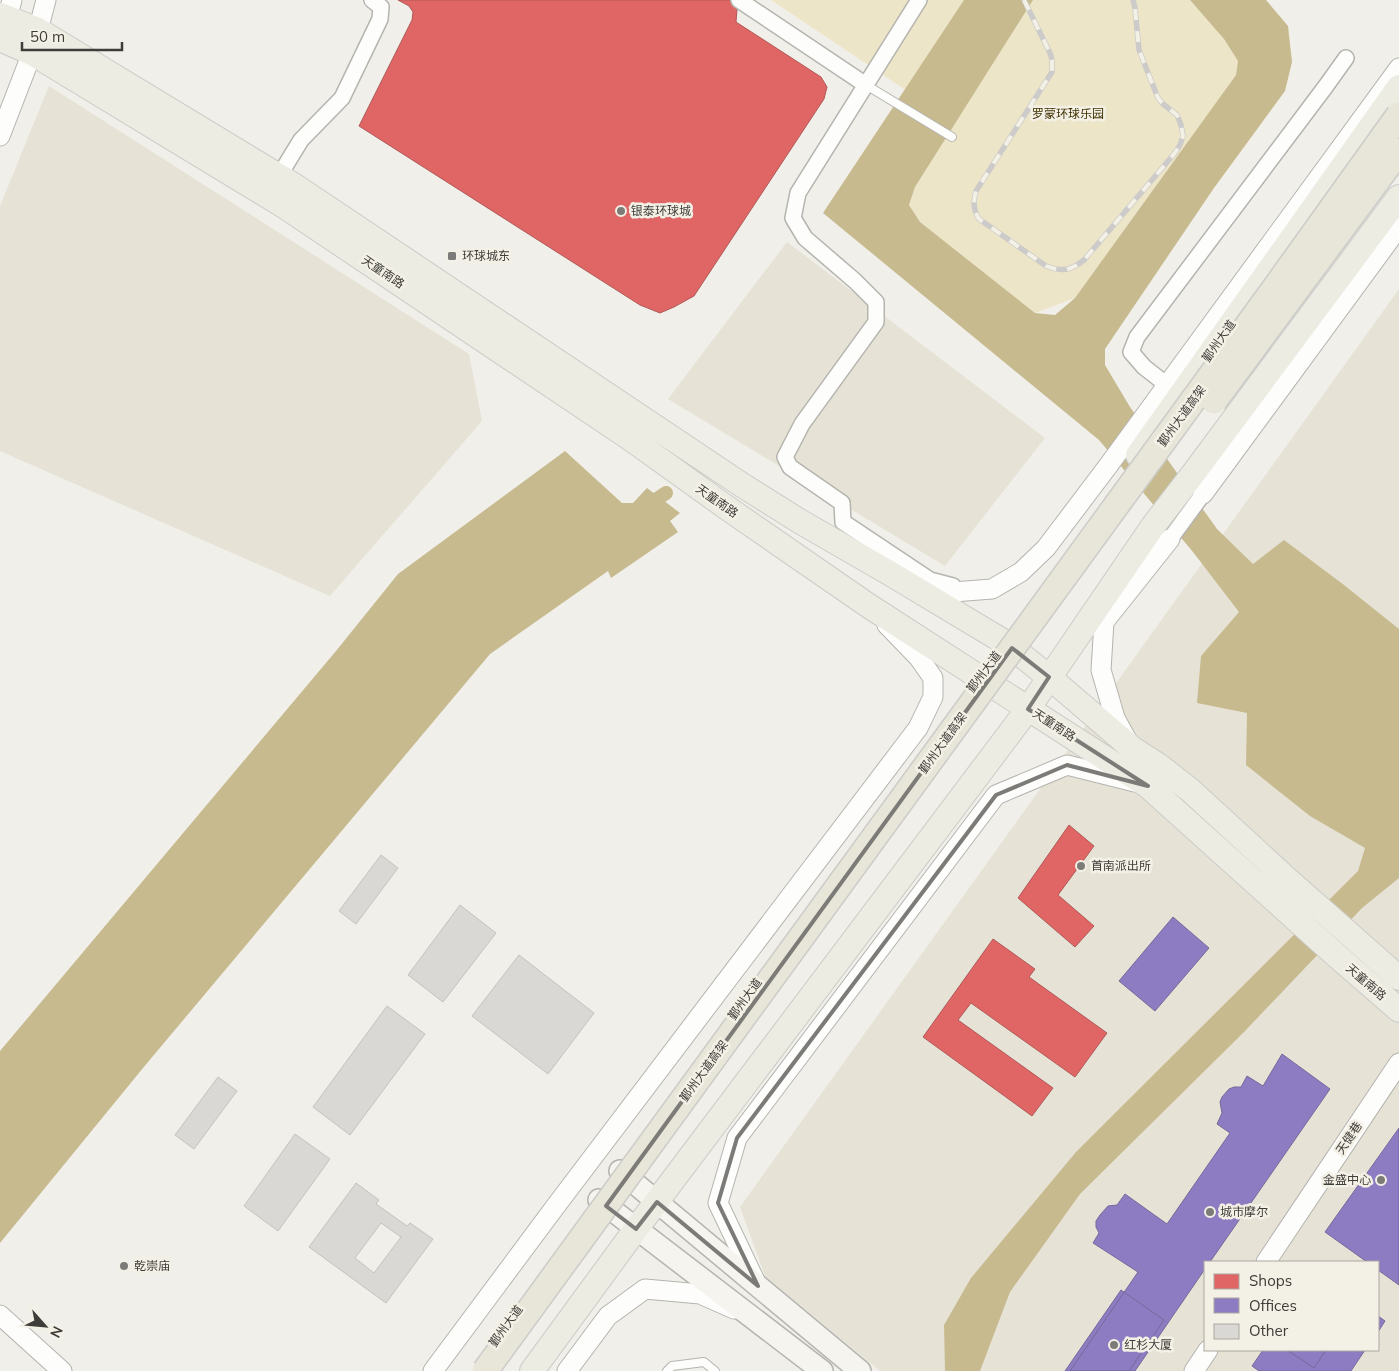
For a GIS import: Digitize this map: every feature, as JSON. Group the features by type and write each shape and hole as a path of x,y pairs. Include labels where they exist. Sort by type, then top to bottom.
{"highway":[{"name":"鄞州大道高架","path":"485,1371 1399,115"},
{"name":"鄞州大道高架","path":"503,1371 1399,151"}],"main road":[{"name":"天童南路","path":"3,26 38,30 279,176 610,395 742,485 1006,643 1049,677 1133,750 1190,790 1399,978"},
{"name":"天童南路","path":"3,26 32,53 284,206 631,439 869,606 1148,786 1399,1010"},
{"name":"鄞州大道","path":"472,1371 1006,643 1114,489 1152,420 1399,87"},
{"path":"532,1371 636,1229 1028,709 1049,677 1162,533 1399,197"},
{"path":"620,1171 860,1371"},
{"path":"599,1200 822,1371"}],"street":[{"path":"0,136 32,53 46,0"},
{"path":"279,176 301,140 342,98 380,19 381,7 372,0"},
{"path":"739,0 866,85"},
{"path":"920,0 798,193 793,218 805,238 855,281 876,302 876,322 802,424 784,457 790,468 842,503 843,522 930,580 971,591"},
{"path":"1167,385 1144,367 1131,352 1137,336 1346,58"},
{"path":"895,577 916,589 953,592 992,589 1021,572 1046,548 1108,466 1152,420 1167,385 1399,68"},
{"path":"1198,484 1399,228"},
{"path":"1133,750 1114,718 1101,670 1104,622 1162,533"},
{"name":"鄞州大道","path":"433,1371 918,728 933,697 933,678 919,658 869,606"},
{"path":"758,1286 718,1203 737,1138 996,795 1067,765 1148,786"},
{"name":"天健巷","path":"1267,1261 1399,1063"},
{"path":"567,1371 608,1316 645,1290 700,1294 753,1318"},
{"path":"0,1315 62,1371"},
{"path":"1194,1371 1207,1351"}],"lane":[{"path":"866,85 952,137"},
{"path":"668,1371 672,1366 704,1362 716,1371"}],"highlighted area":[{"path":"1012,648 1049,677 1028,709 1148,786 1067,765 996,795 737,1138 718,1203 758,1286 657,1202 636,1229 606,1206"}],"shaded area":[{"path":"964,0 1033,0 915,187 909,205 920,222 1035,313 1055,315 1075,298 1236,75 1238,61 1224,39 1190,0 1266,0 1288,26 1292,62 1285,91 1214,188 1105,349 1105,365 1130,407 1217,529 1253,564 1284,540 1399,629 1399,878 1362,908 1244,1032 1080,1194 1010,1292 980,1371 945,1371 944,1325 971,1278 1076,1152 1358,871 1365,848 1310,816 1246,765 1247,713 1197,703 1201,656 1239,612 1193,552 1099,440 823,213"},
{"path":"49,86 469,354 482,421 330,596 0,451 0,206"},
{"path":"787,242 1045,438 945,566 668,399"},
{"path":"1399,289 1399,1371 880,1371 765,1276 740,1207"},
{"path":"565,451 622,503 633,503 647,488 680,513 670,521 678,532 611,578 608,571 490,654 143,1068 0,1243 0,1051 336,651 398,574"}],"green space":[{"name":"罗蒙环球乐园","path":"771,0 1190,0 1224,39 1238,61 1236,75 1075,298 1035,313 920,222 909,205 915,187 955,123"}],"building: Shops":[{"name":"银泰环球城","path":"398,0 732,0 737,10 736,22 821,77 827,87 824,99 694,296 660,313 640,305 359,126 412,20 413,12 409,6"},
{"path":"1069,825 1094,846 1058,895 1094,926 1075,947 1018,898"},
{"path":"993,939 1035,969 1029,977 1107,1033 1075,1077 971,1003 958,1020 1053,1088 1032,1116 923,1037"}],"building: Offices":[{"path":"1173,917 1209,948 1155,1011 1119,981"},
{"name":"城市摩尔","path":"1282,1054 1330,1089 1211,1261 1204,1261 1204,1270 1135,1371 1070,1371 1138,1272 1093,1243 1099,1233 1096,1221 1100,1215 1108,1206 1117,1205 1125,1194 1167,1224 1230,1133 1217,1124 1222,1113 1220,1102 1222,1097 1229,1089 1241,1087 1247,1076 1263,1086"},
{"name":"金盛中心","path":"1399,1128 1399,1285 1379,1271 1379,1261 1366,1261 1325,1232"},
{"name":"红杉大厦","path":"1121,1290 1164,1320 1129,1371 1065,1371"},
{"path":"1379,1317 1385,1321 1379,1330"},
{"path":"1262,1351 1364,1351 1351,1371 1259,1371 1252,1366"},
{"path":"1288,1351 1325,1351 1314,1368"}],"building: Other":[{"path":"381,855 398,868 356,924 339,911"},
{"path":"460,905 496,933 443,1002 408,975"},
{"path":"519,955 594,1013 548,1074 472,1016"},
{"path":"387,1006 425,1034 350,1135 313,1107"},
{"path":"218,1077 237,1091 194,1149 175,1135"},
{"path":"295,1134 330,1159 278,1231 244,1206"},
{"path":"356,1183 379,1200 376,1204 407,1226 410,1223 433,1239 386,1303 309,1247","holes":["381,1223 401,1237 374,1273 355,1258"]}],"waterway":[{"path":"644,508 666,493"}],"railway":[{"path":"1024,0 1050,53 1052,72 976,191 974,205 979,219 1046,266 1061,270 1070,268 1084,260 1174,154 1183,136 1177,115 1158,98 1139,50 1133,0"}],"place":[{"name":"银泰环球城","path":"621,211"},
{"name":"环球城东","path":"452,256"},
{"name":"首南派出所","path":"1081,866"},
{"name":"金盛中心","path":"1381,1180"},
{"name":"城市摩尔","path":"1210,1212"},
{"name":"乾崇庙","path":"124,1266"},
{"name":"红杉大厦","path":"1114,1345"}]}
